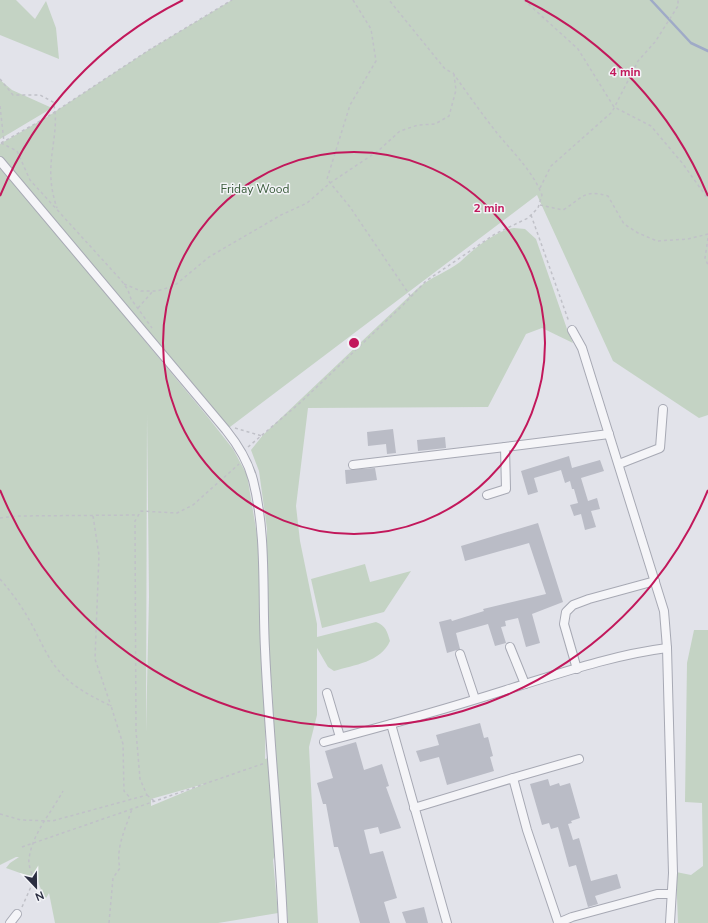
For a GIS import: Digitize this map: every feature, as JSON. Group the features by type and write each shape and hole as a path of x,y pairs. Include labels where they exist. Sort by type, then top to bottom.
{"street":[{"path":"0,161 226,430 248,464 253,481 261,535 270,761 283,923"},
{"path":"572,330 582,348 664,611 667,648 673,873 670,923"},
{"path":"619,464 660,448 663,409"},
{"path":"353,465 608,434"},
{"path":"487,495 506,489 504,447"},
{"path":"577,669 564,624 566,612 573,605 589,599 655,580"},
{"path":"510,647 525,684"},
{"path":"324,742 391,724 577,669 652,650 667,648"},
{"path":"460,654 475,699"},
{"path":"327,693 340,738"},
{"path":"391,724 447,923"},
{"path":"414,808 579,759"},
{"path":"513,778 527,830 558,923 656,894 671,894"},
{"path":"10,923 17,914"}],"path":[{"path":"0,144 56,111 149,50 232,0"},
{"path":"353,0 372,29 376,61 350,105 327,179 350,207 410,297"},
{"path":"241,451 262,436 301,402 426,281 477,245 531,215 539,204 542,195 536,179 515,152 498,134 454,73 445,69 389,0"},
{"path":"524,0 578,49 614,107 651,126 683,164 708,199"},
{"path":"540,188 551,166 612,112 638,60 655,42 678,6 678,0"},
{"path":"124,284 141,291 153,291 174,286 209,257 281,216 308,203 330,183 378,151 400,131 418,126 435,124 448,116 456,90 454,73"},
{"path":"0,79 13,96 40,95 53,102 56,111 51,166 53,195 57,210"},
{"path":"0,106 4,142"},
{"path":"0,144 17,150 30,180 124,284 154,331"},
{"path":"539,204 563,210 588,193 596,193 608,196 624,224 638,233 656,241 688,239 708,234"},
{"path":"531,215 572,330"},
{"path":"708,238 706,258 708,265"},
{"path":"138,308 153,291"},
{"path":"231,425 235,428 262,436"},
{"path":"154,801 147,795 140,779 136,731 135,521 141,511 177,513 193,505 242,462"},
{"path":"0,518 16,516 139,515"},
{"path":"92,516 99,555 95,659 122,744 124,791 132,799"},
{"path":"0,579 16,597 33,626 44,651 60,672 90,696 111,706"},
{"path":"22,847 270,761"},
{"path":"17,914 28,896 29,889 34,880 28,860 33,844 44,821 63,791"},
{"path":"0,814 21,820 52,821 147,795"},
{"path":"110,923 114,878 120,868 118,860 124,830 132,809"}],"green space":[{"path":"0,0 16,0 35,19 46,1 56,28 59,59 0,35"},
{"name":"Friday Wood","path":"232,0 708,0 708,415 699,418 613,361 537,195 226,430 0,161 0,144 47,117 149,50"},
{"path":"0,80 12,90 52,108 0,139"},
{"path":"0,166 207,416 233,449 247,475 258,541 260,565 266,701 265,759 268,758 277,850 273,860 278,913 218,923 55,923 49,893 45,900 37,879 6,868 10,863 19,857 0,865","holes":["147,413 149,597 146,732","204,784 151,806 151,799"]},
{"path":"514,228 525,229 536,239 573,343 542,328 526,334 488,407 308,408 296,506 300,541 317,624 317,637 376,622 386,629 390,641 386,648 374,658 366,662 334,671 328,667 317,648 317,715 309,747 318,923 288,923 274,736 272,685 266,649 267,529 259,471 251,450 263,435 418,288 455,266 478,246 492,237"},
{"path":"365,564 370,582 411,571 384,612 322,628 311,579"},
{"path":"694,630 708,630 708,923 678,923 676,872 691,875 703,866 702,803 685,802 687,663"}],"building":[{"path":"393,429 396,453 387,454 386,444 368,446 367,432"},
{"path":"445,437 446,448 418,451 417,440"},
{"path":"569,456 572,468 600,460 604,471 581,478 588,501 597,498 600,509 591,511 596,527 585,530 581,514 574,516 570,505 578,503 570,481 565,483 561,470 534,478 538,492 528,495 521,471"},
{"path":"375,468 377,480 346,484 345,470"},
{"path":"538,523 563,602 532,614 540,643 526,647 518,618 505,621 506,626 501,627 506,643 495,646 488,624 456,633 460,649 447,653 439,622 451,619 452,621 484,611 483,609 546,594 529,543 465,561 461,546"},
{"path":"480,723 484,738 488,737 493,756 490,757 494,771 447,785 439,757 420,762 416,751 439,745 436,735"},
{"path":"356,742 364,770 382,764 389,786 386,787 401,828 380,834 378,827 364,830 370,854 383,851 397,898 384,902 390,923 360,923 338,847 334,847 326,804 323,804 317,783 333,778 325,751"},
{"path":"548,779 550,786 559,783 560,786 570,783 580,818 571,821 572,823 568,824 573,840 579,838 591,881 617,874 621,888 595,896 598,904 588,907 576,865 569,867 558,827 551,829 549,823 542,825 530,784"},
{"path":"424,907 428,923 406,923 402,912"}],"waterway":[{"path":"651,0 691,43 708,51"}]}
